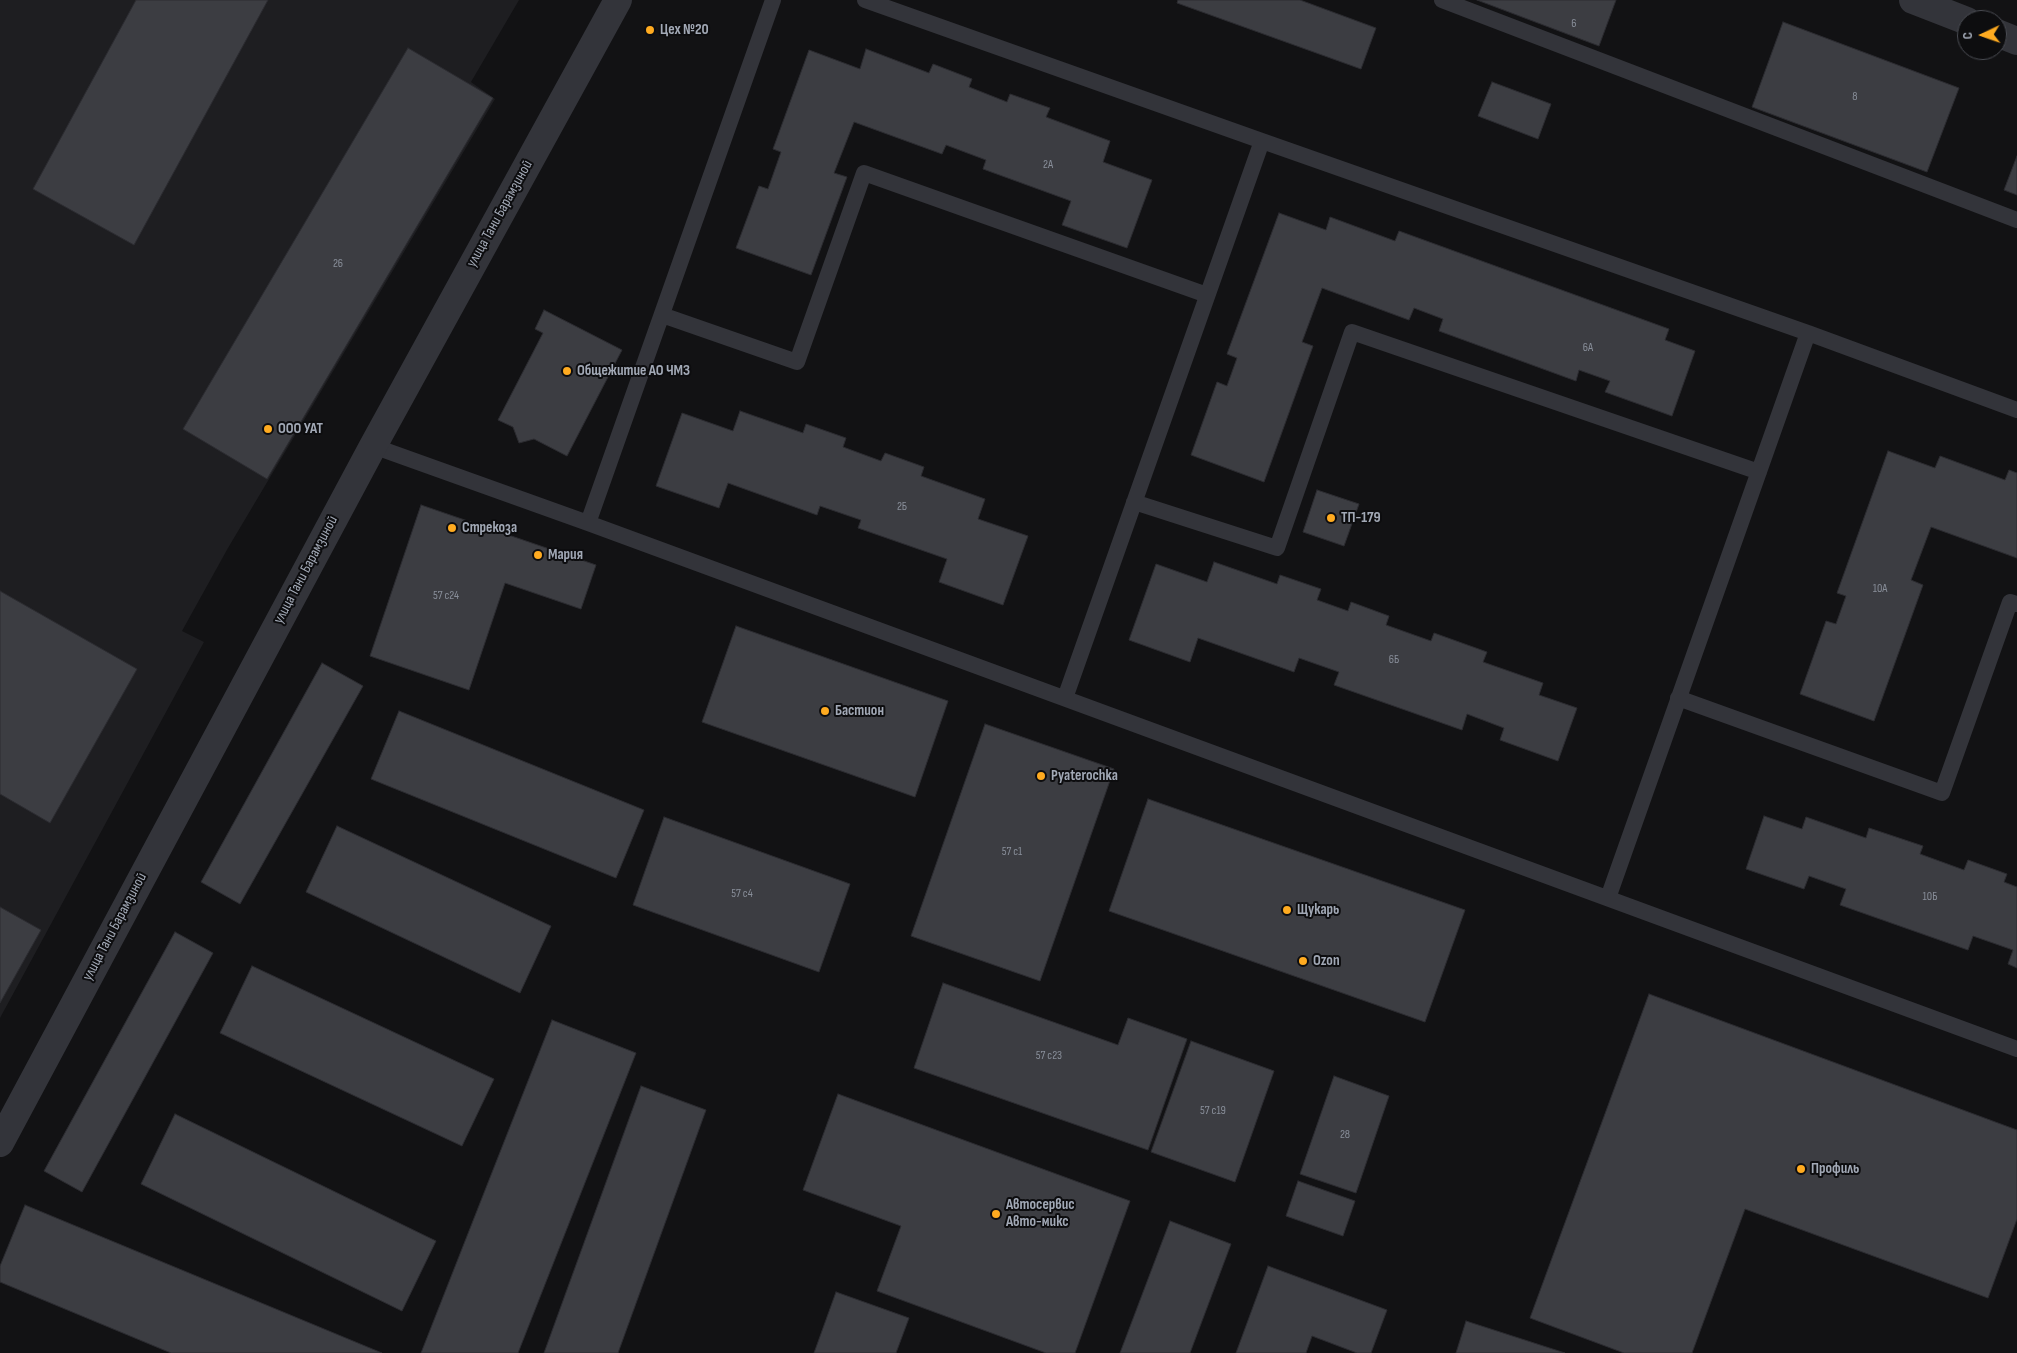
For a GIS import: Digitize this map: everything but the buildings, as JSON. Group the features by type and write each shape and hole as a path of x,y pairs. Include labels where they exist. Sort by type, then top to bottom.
{"street":[{"name":"улица Тани Барамзиной","path":"0,1143 372,446 618,0"},
{"path":"1913,0 1957,17"}],"lane":[{"path":"588,523 773,0"},
{"path":"865,0 1808,333 2017,410"},
{"path":"1442,0 2017,220"},
{"path":"1065,698 1262,141"},
{"path":"662,315 797,362 864,173 1207,295"},
{"path":"1134,502 1277,548 1352,332 1759,472"},
{"path":"1608,898 1808,333"},
{"path":"372,446 588,523 2017,1048"},
{"path":"1678,698 1942,793 2010,602 2017,604"}],"shaded area":[{"path":"0,0 519,0 471,82 495,99 228,548 182,631 204,642 0,1018"}],"place":[{"name":"Цех №20","path":"650,30"},
{"name":"Общежитие АО ЧМЗ","path":"567,371"},
{"name":"ООО УАТ","path":"268,429"},
{"name":"ТП-179","path":"1331,518"},
{"name":"Стрекоза","path":"452,528"},
{"name":"Мария","path":"538,555"},
{"name":"Бастион","path":"825,711"},
{"name":"Pyaterochka","path":"1041,776"},
{"name":"Щукарь","path":"1287,910"},
{"name":"Ozon","path":"1303,961"},
{"name":"Профиль","path":"1801,1169"},
{"name":"Автосервис Авто-микс","path":"996,1214"}]}
